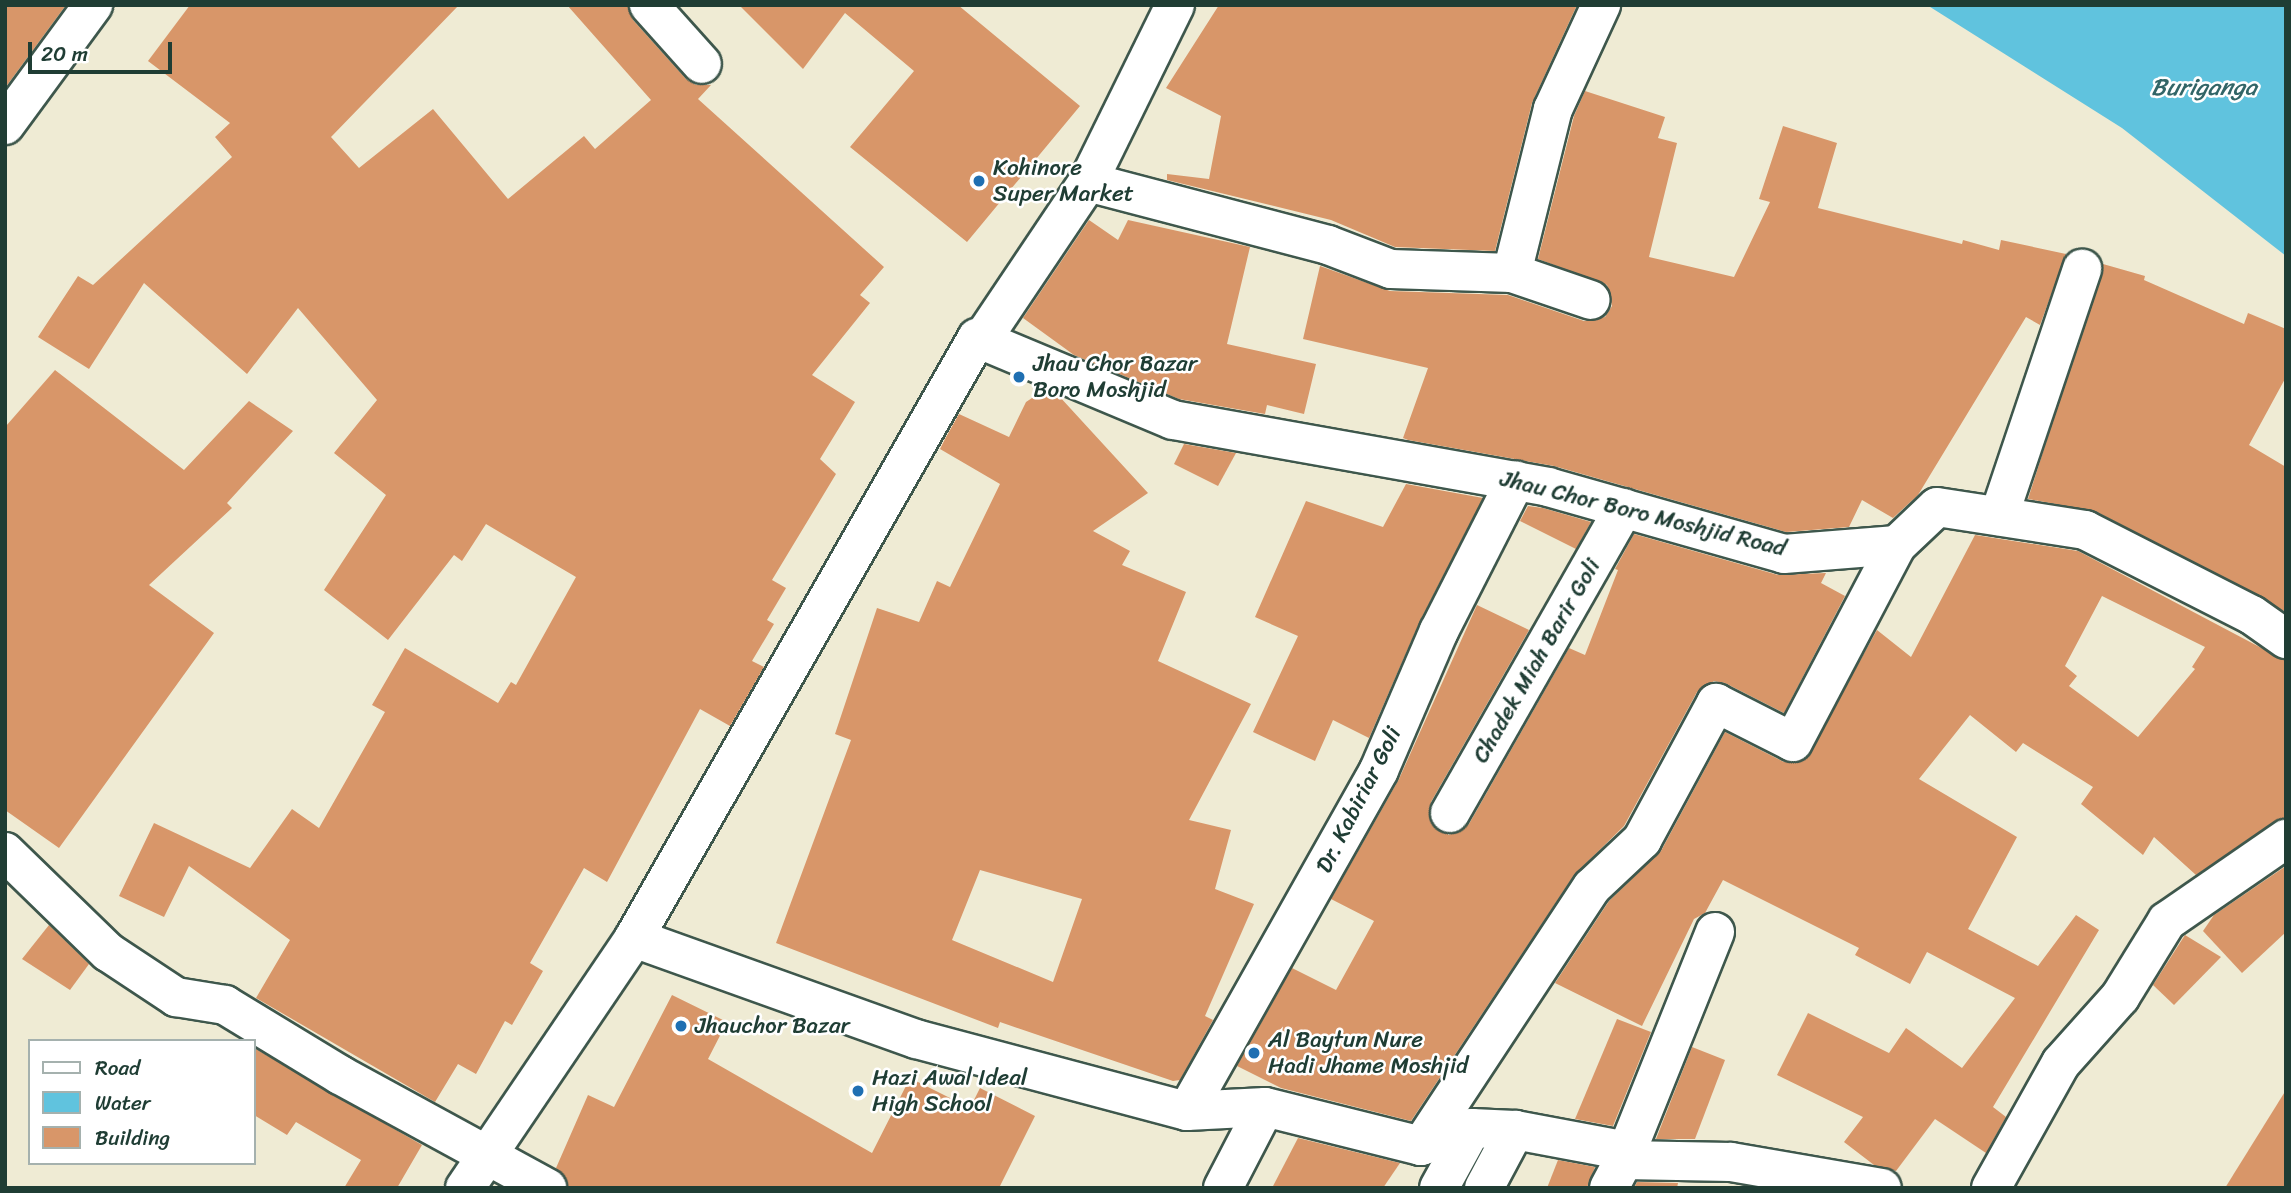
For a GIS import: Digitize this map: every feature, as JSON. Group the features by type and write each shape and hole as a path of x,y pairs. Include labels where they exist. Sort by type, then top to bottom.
{"street":[{"path":"5,125 93,5"},
{"path":"649,5 702,64"},
{"path":"465,1188 634,939 979,340 1088,183 1175,5"},
{"path":"1512,273 1553,109 1601,5"},
{"path":"1088,183 1328,245 1391,269 1512,273 1591,300"},
{"path":"2000,516 2082,269"},
{"name":"Jhau Chor Boro Moshjid Road","path":"979,340 1173,420 1516,480 1784,554 1897,545"},
{"name":"Dr. Kabiriar Goli","path":"1187,1111 1379,770 1438,631 1516,480"},
{"path":"1421,1146 1592,887 1642,840 1716,703 1793,743 1897,545 1937,507 2085,530 2252,615 2286,639"},
{"name":"Chadek Miah Barir Goli","path":"1450,813 1624,508"},
{"path":"1991,1188 2061,1063 2120,997 2167,921 2286,839"},
{"path":"5,852 108,952 176,997 225,1005 340,1075 547,1188"},
{"path":"1620,1167 1715,932"},
{"path":"634,939 916,1039 1187,1111 1265,1107 1421,1146 1472,1128 1516,1130 1620,1167 1882,1188"},
{"path":"1223,1188 1265,1107"},
{"path":"1439,1188 1472,1128"},
{"path":"1484,1188 1516,1130"}],"water":[{"name":"Buriganga","path":"1927,5 2286,5 2286,256 2122,128"}],"building":[{"path":"5,5 66,5 5,88"},
{"path":"190,5 459,5 331,137 359,168 433,109 508,199 584,136 595,149 651,100 567,5 628,5 633,20 686,79 696,85 711,85 698,99 884,267 860,295 870,303 812,375 855,402 820,459 836,474 772,580 786,588 767,620 774,624 752,661 764,667 730,726 700,709 607,882 584,868 530,963 543,971 512,1025 505,1021 476,1074 458,1064 435,1102 256,998 290,940 189,866 164,917 119,896 154,823 250,868 292,809 319,828 385,712 372,705 405,648 498,703 511,682 516,685 576,577 486,524 462,561 454,555 388,640 324,590 386,495 334,453 377,400 298,308 247,374 144,283 89,369 38,337 78,276 93,285 232,157 215,137 230,123 148,61"},
{"path":"739,5 958,5 1080,106 967,242 850,147 914,71 845,13 803,69"},
{"path":"1219,5 1577,5 1532,103 1495,251 1395,247 1331,220 1167,180 1167,174 1209,179 1221,116 1166,88"},
{"path":"1585,91 1665,117 1658,138 1677,143 1649,257 1734,277 1770,202 1759,199 1783,126 1837,143 1818,208 1962,244 1963,240 1999,250 2001,240 2066,254 2040,325 2026,317 1918,495 1893,518 1862,500 1849,527 1786,532 1554,466 1408,440 1403,438 1428,368 1303,339 1320,266 1390,291 1508,295 1584,321 1605,317 1612,306 1607,285 1538,259 1574,116"},
{"path":"1089,220 1118,240 1128,220 1250,247 1227,344 1316,364 1304,414 1267,405 1265,414 1179,399 1074,355 1023,318"},
{"path":"2103,264 2145,276 2144,280 2244,324 2248,313 2286,329 2286,377 2249,445 2286,467 2286,612 2095,511 2028,499"},
{"path":"55,370 184,470 249,401 293,431 227,503 232,508 149,585 214,633 59,848 5,810 6,426"},
{"path":"1044,390 1059,396 1148,493 1093,531 1130,551 1122,565 1186,592 1158,661 1251,704 1189,820 1231,830 1215,889 1254,904 1205,1016 1213,1020 1180,1080 1173,1081 1000,1022 998,1028 776,943 851,740 835,734 877,608 919,622 937,581 950,587 1000,484 940,449 959,414 1009,437 1026,402","holes":["980,870 1082,899 1053,982 952,940"]},
{"path":"1184,444 1236,453 1218,486 1174,464"},
{"path":"1406,484 1483,498 1420,621 1369,738 1333,720 1315,761 1253,732 1298,636 1255,617 1306,501 1383,527"},
{"path":"1528,506 1591,522 1576,549 1520,521"},
{"path":"1634,534 1778,575 1826,573 1821,583 1845,596 1784,713 1725,683 1714,681 1697,692 1624,826 1574,875 1411,1121 1281,1088 1237,1066 1292,968 1336,990 1374,921 1331,899 1399,779 1477,605 1529,630 1431,802 1431,823 1449,835 1469,824 1569,648 1585,655 1618,570 1615,569"},
{"path":"1975,535 2078,551 2286,661 2286,817 2196,875 2154,837 2143,855 2081,804 2093,787 2023,743 2016,752 1970,715 1919,779 2017,837 1968,929 2038,966 2076,915 2099,930 1993,1107 2006,1117 1986,1153 1935,1119 1896,1171 1874,1165 1844,1142 1863,1117 1777,1075 1808,1013 1889,1053 1906,1028 1962,1068 2015,998 1927,952 1910,984 1855,955 1859,948 1723,880 1705,913 1694,919 1642,1026 1555,983 1609,901 1661,851 1725,732 1784,762 1805,760 1877,630 1911,657","holes":["2102,596 2205,647 2192,667 2195,669 2138,737 2069,686 2077,676 2065,666"]},
{"path":"2286,866 2286,932 2242,973 2203,931 2214,915"},
{"path":"49,925 89,964 70,990 22,959"},
{"path":"2185,935 2221,957 2174,1005 2153,985"},
{"path":"672,995 727,1022 708,1059 872,1153 910,1078 970,1108 980,1088 1035,1116 999,1188 569,1188 556,1168 588,1095 614,1107"},
{"path":"1617,1019 1651,1032 1613,1126 1575,1119"},
{"path":"1692,1047 1725,1060 1695,1139 1656,1139"},
{"path":"256,1049 422,1145 397,1188 344,1188 361,1160 296,1122 287,1135 256,1116"},
{"path":"2286,1090 2286,1188 2225,1188"},
{"path":"1298,1138 1400,1163 1383,1188 1272,1188"},
{"path":"1558,1160 1595,1167 1587,1188 1547,1188"},
{"path":"1637,1182 1678,1183 1677,1188 1634,1188"}],"place":[{"name":"Kohinore Super Market","path":"979,181"},
{"name":"Jhau Chor Bazar Boro Moshjid","path":"1019,377"},
{"name":"Jhauchor Bazar","path":"681,1026"},
{"name":"Al Baytun Nure Hadi Jhame Moshjid","path":"1254,1053"},
{"name":"Hazi Awal Ideal High School","path":"858,1091"}]}
